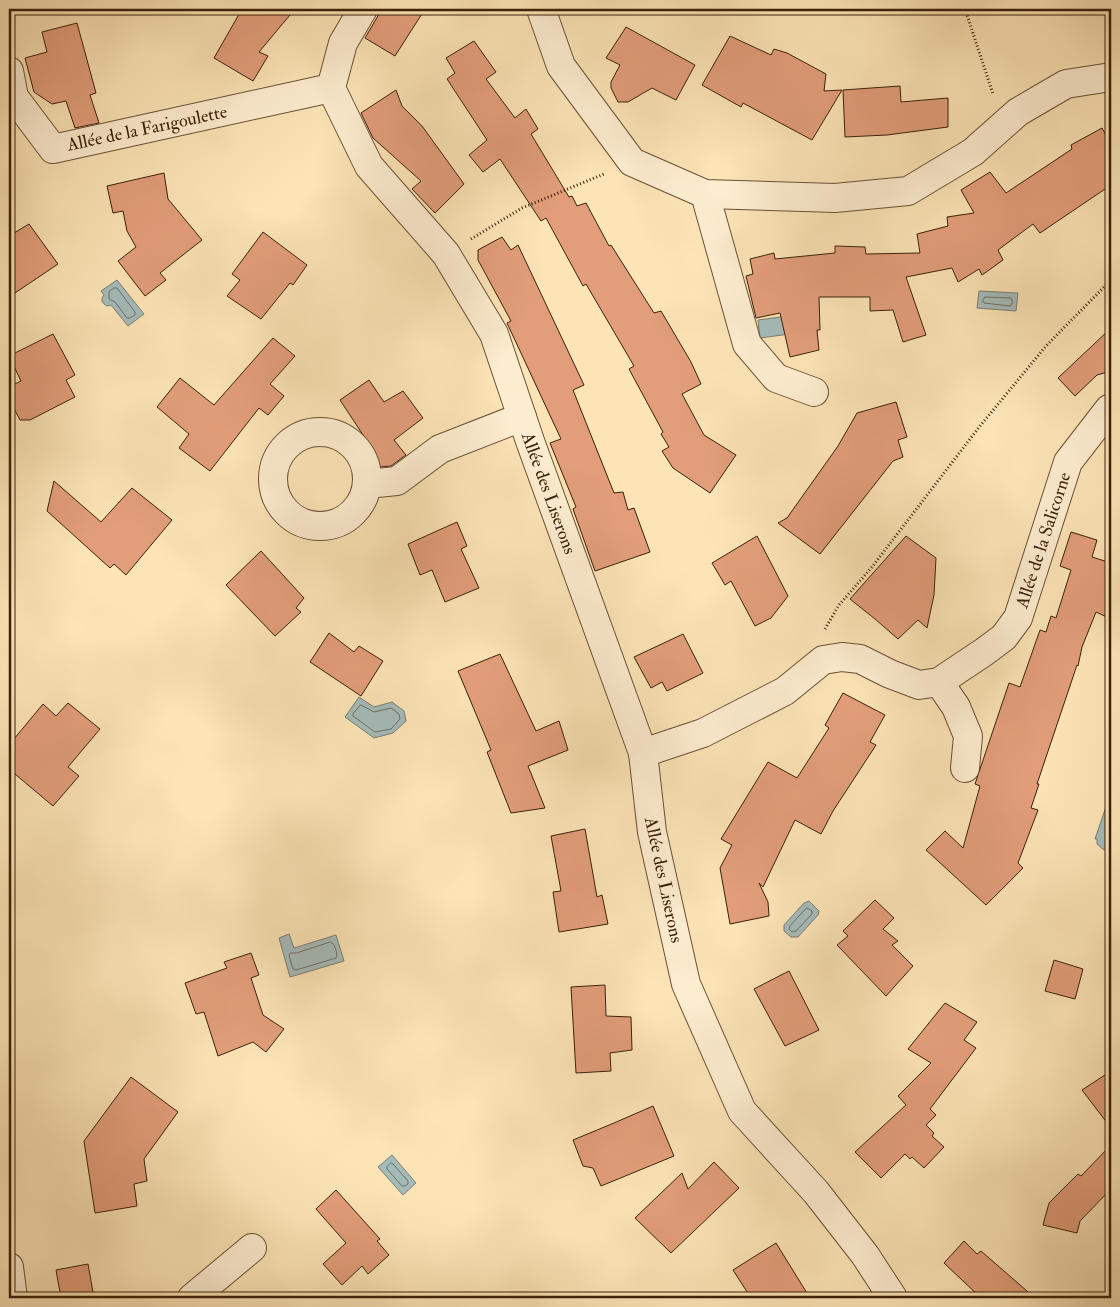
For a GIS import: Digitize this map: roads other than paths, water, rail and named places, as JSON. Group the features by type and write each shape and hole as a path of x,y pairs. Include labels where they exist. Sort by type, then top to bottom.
{"street":[{"path":"331,88 343,43 363,9"},
{"path":"541,9 561,66 632,162 705,194 835,198 908,191 973,152 1018,112 1066,84 1111,77"},
{"name":"Allée de la Farigoulette","path":"9,71 14,97 53,149 331,88"},
{"name":"Allée des Liserons","path":"331,88 369,166 446,254 494,334 643,753 652,832 686,984 742,1111 816,1192 865,1256 893,1298"},
{"path":"705,194 747,344 776,378 814,392"},
{"name":"Allée de la Salicorne","path":"939,682 1004,637 1018,618 1068,462 1111,408"},
{"name":"Allée des Liserons","path":"367,484 397,481 440,449 522,417"},
{"path":"643,753 703,733 785,691 823,660 842,657 860,659 890,674 919,685 939,682 956,707 968,736 964,768"},
{"path":"192,1298 252,1248"},
{"path":"9,1267 13,1298"}],"water":[{"path":"117,280 144,314 128,326 111,305 107,306 102,301 104,295 101,291"},
{"path":"979,291 1018,293 1016,311 977,308"},
{"path":"795,315 797,333 760,338 758,320"},
{"path":"359,697 374,707 392,702 404,711 406,721 393,733 374,738 345,717"},
{"path":"1109,798 1111,799 1111,847 1104,850 1097,844 1097,839 1095,839"},
{"path":"809,901 819,911 818,915 798,937 791,937 784,931 784,925 804,903"},
{"path":"289,934 294,948 336,935 344,961 290,977 279,938"},
{"path":"392,1155 416,1183 403,1195 378,1167"}]}
